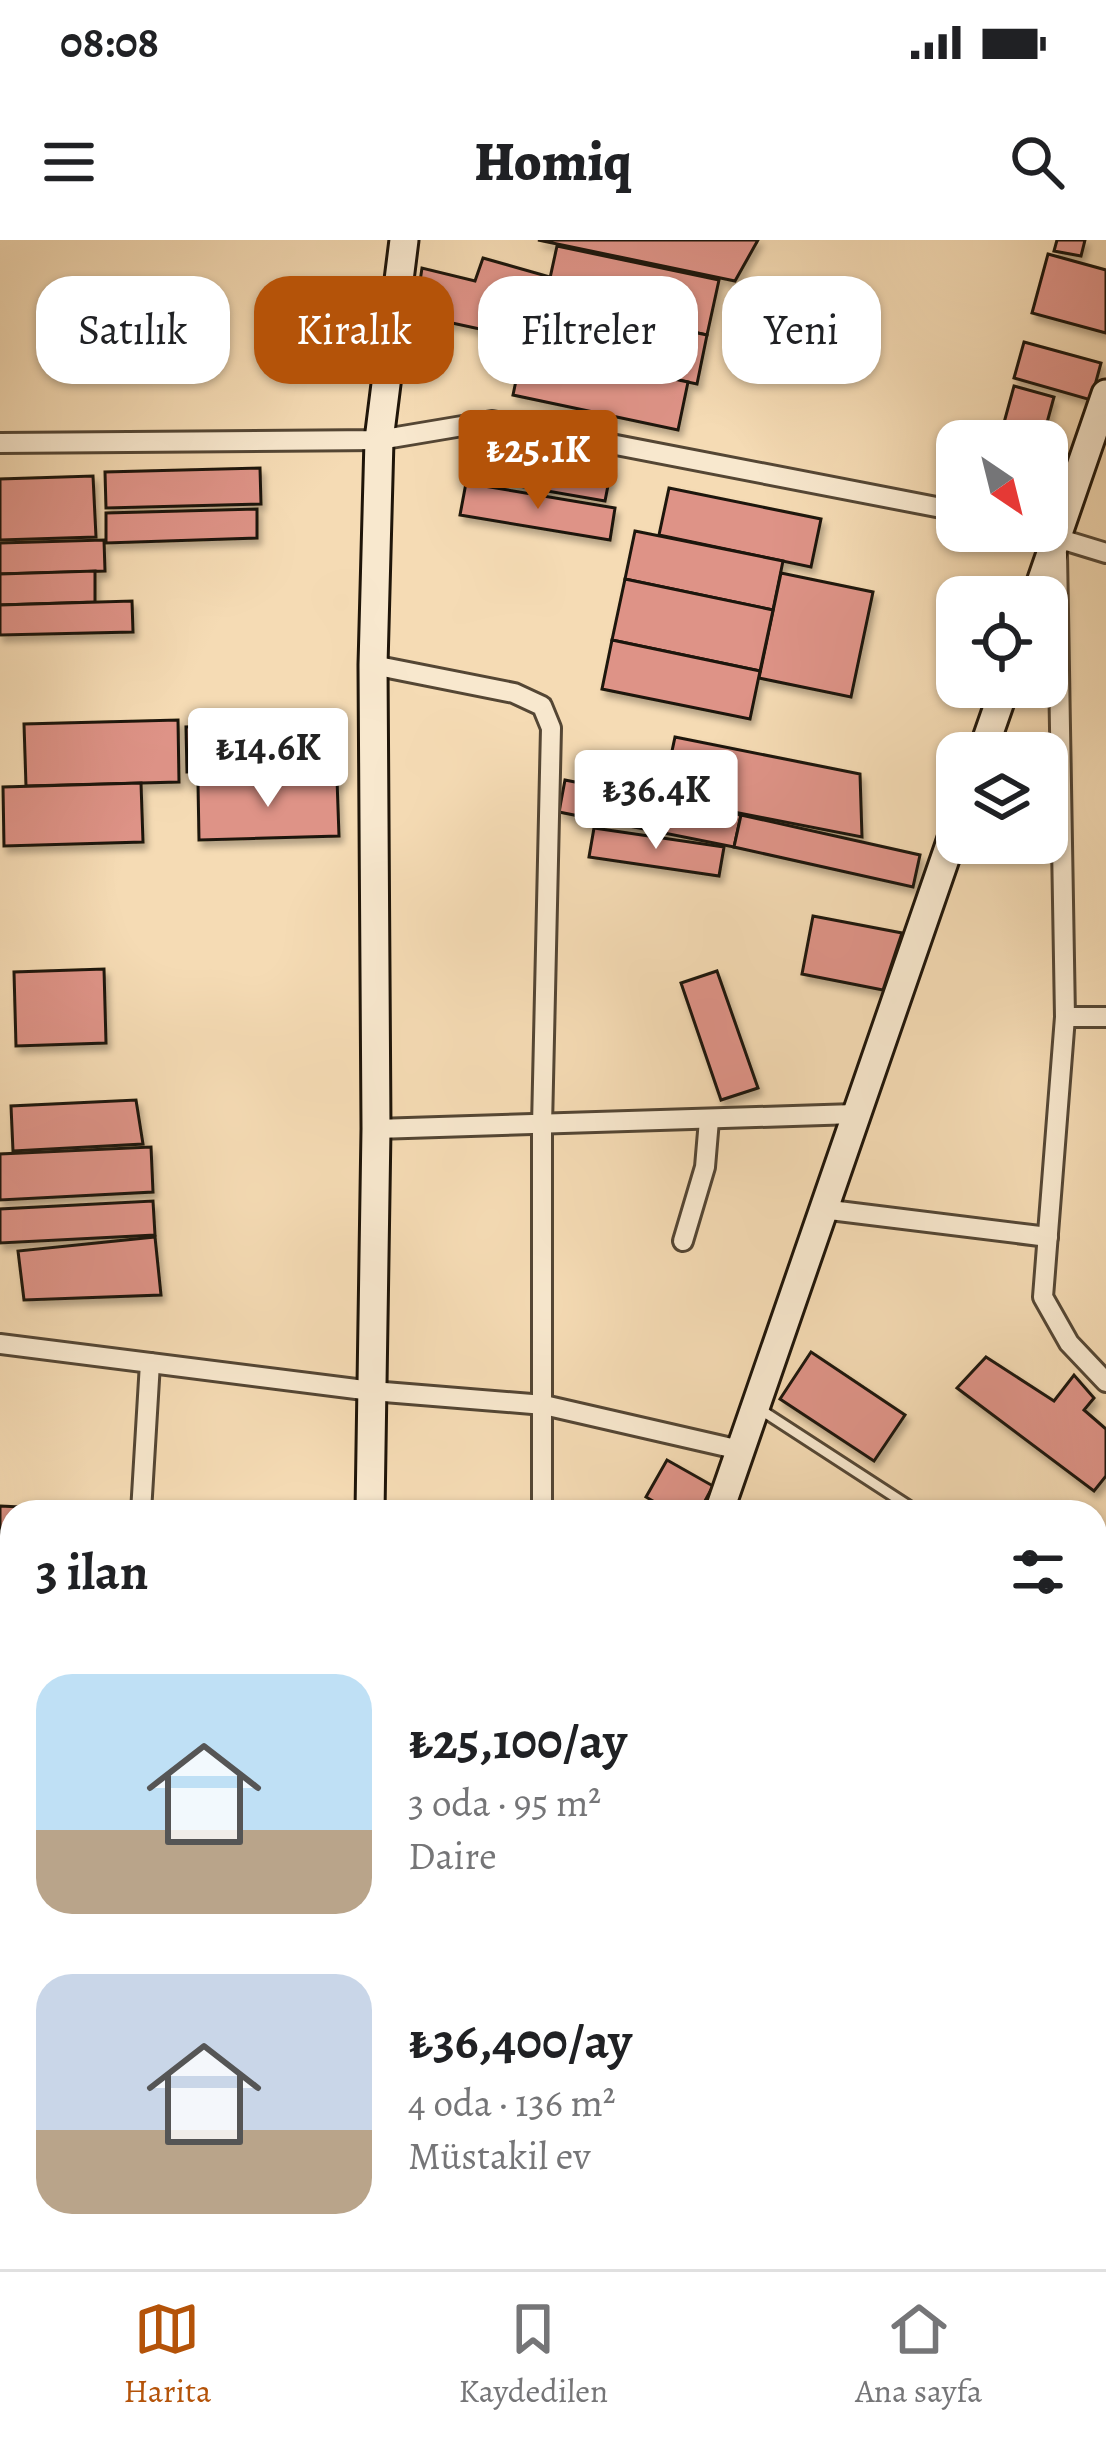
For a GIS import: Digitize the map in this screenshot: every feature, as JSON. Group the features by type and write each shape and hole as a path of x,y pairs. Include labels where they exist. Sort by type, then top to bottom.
{"street":[{"path":"370,1500 379,440 404,240"},
{"path":"1068,481 1106,394"},
{"path":"0,443 379,440 492,421 936,507"},
{"path":"1068,541 1106,553"},
{"path":"1046,552 1065,1017 1043,1297 1069,1343 1106,1382"},
{"path":"374,665 514,693 542,706 551,728 542,1126 542,1500"},
{"path":"723,1500 943,864"},
{"path":"1065,1017 1106,1017"},
{"path":"376,1129 855,1114"},
{"path":"683,1240 705,1167 709,1120"},
{"path":"822,1209 1048,1237"},
{"path":"0,1344 372,1391 544,1405 740,1450"},
{"path":"142,1500 150,1363"}],"lane":[{"path":"755,1406 900,1500"}],"building":[{"path":"538,240 758,240 738,276 722,278"},
{"path":"1057,240 1085,240 1081,256 1054,251"},
{"path":"557,246 719,280 707,335 698,333 698,276 550,276"},
{"path":"1048,254 1106,270 1106,333 1032,313"},
{"path":"483,258 546,276 478,276 478,329 454,323 454,276 421,276 422,268 475,281"},
{"path":"698,333 707,335 698,379"},
{"path":"1024,342 1101,363 1091,400 1014,378"},
{"path":"515,384 688,384 678,430 513,395"},
{"path":"1014,386 1054,397 1048,420 1005,420"},
{"path":"473,447 611,470 605,501 467,477"},
{"path":"260,468 261,504 106,508 105,472"},
{"path":"93,476 96,537 0,540 0,479"},
{"path":"466,483 615,508 610,540 460,515"},
{"path":"669,488 821,519 811,567 659,535"},
{"path":"257,509 257,538 106,543 106,513"},
{"path":"635,531 783,561 773,610 625,579"},
{"path":"104,540 105,571 0,574 0,543"},
{"path":"95,571 95,602 0,605 0,574"},
{"path":"781,573 873,592 851,697 759,678"},
{"path":"625,579 773,610 760,671 612,640"},
{"path":"132,601 133,632 0,635 0,605"},
{"path":"612,640 760,671 750,719 602,689"},
{"path":"178,720 179,782 26,786 24,724"},
{"path":"287,724 289,769 187,772 186,727"},
{"path":"675,737 860,774 862,837 662,798"},
{"path":"337,779 339,836 199,840 198,783"},
{"path":"565,780 741,815 734,847 559,812"},
{"path":"141,783 143,842 4,846 3,787"},
{"path":"741,815 920,855 913,887 734,847"},
{"path":"594,828 724,847 719,876 589,857"},
{"path":"813,916 902,933 883,990 802,974"},
{"path":"104,969 106,1043 16,1046 14,972"},
{"path":"717,971 758,1088 721,1100 681,983"},
{"path":"136,1100 143,1144 13,1151 11,1106"},
{"path":"151,1147 153,1192 0,1200 0,1154"},
{"path":"153,1201 155,1235 0,1243 0,1209"},
{"path":"155,1237 161,1295 24,1300 18,1251"},
{"path":"811,1352 905,1415 874,1461 780,1399"},
{"path":"986,1357 1054,1401 1074,1375 1094,1398 1084,1410 1106,1429 1106,1476 1094,1491 957,1388"},
{"path":"667,1460 713,1486 705,1500 646,1497"}]}
